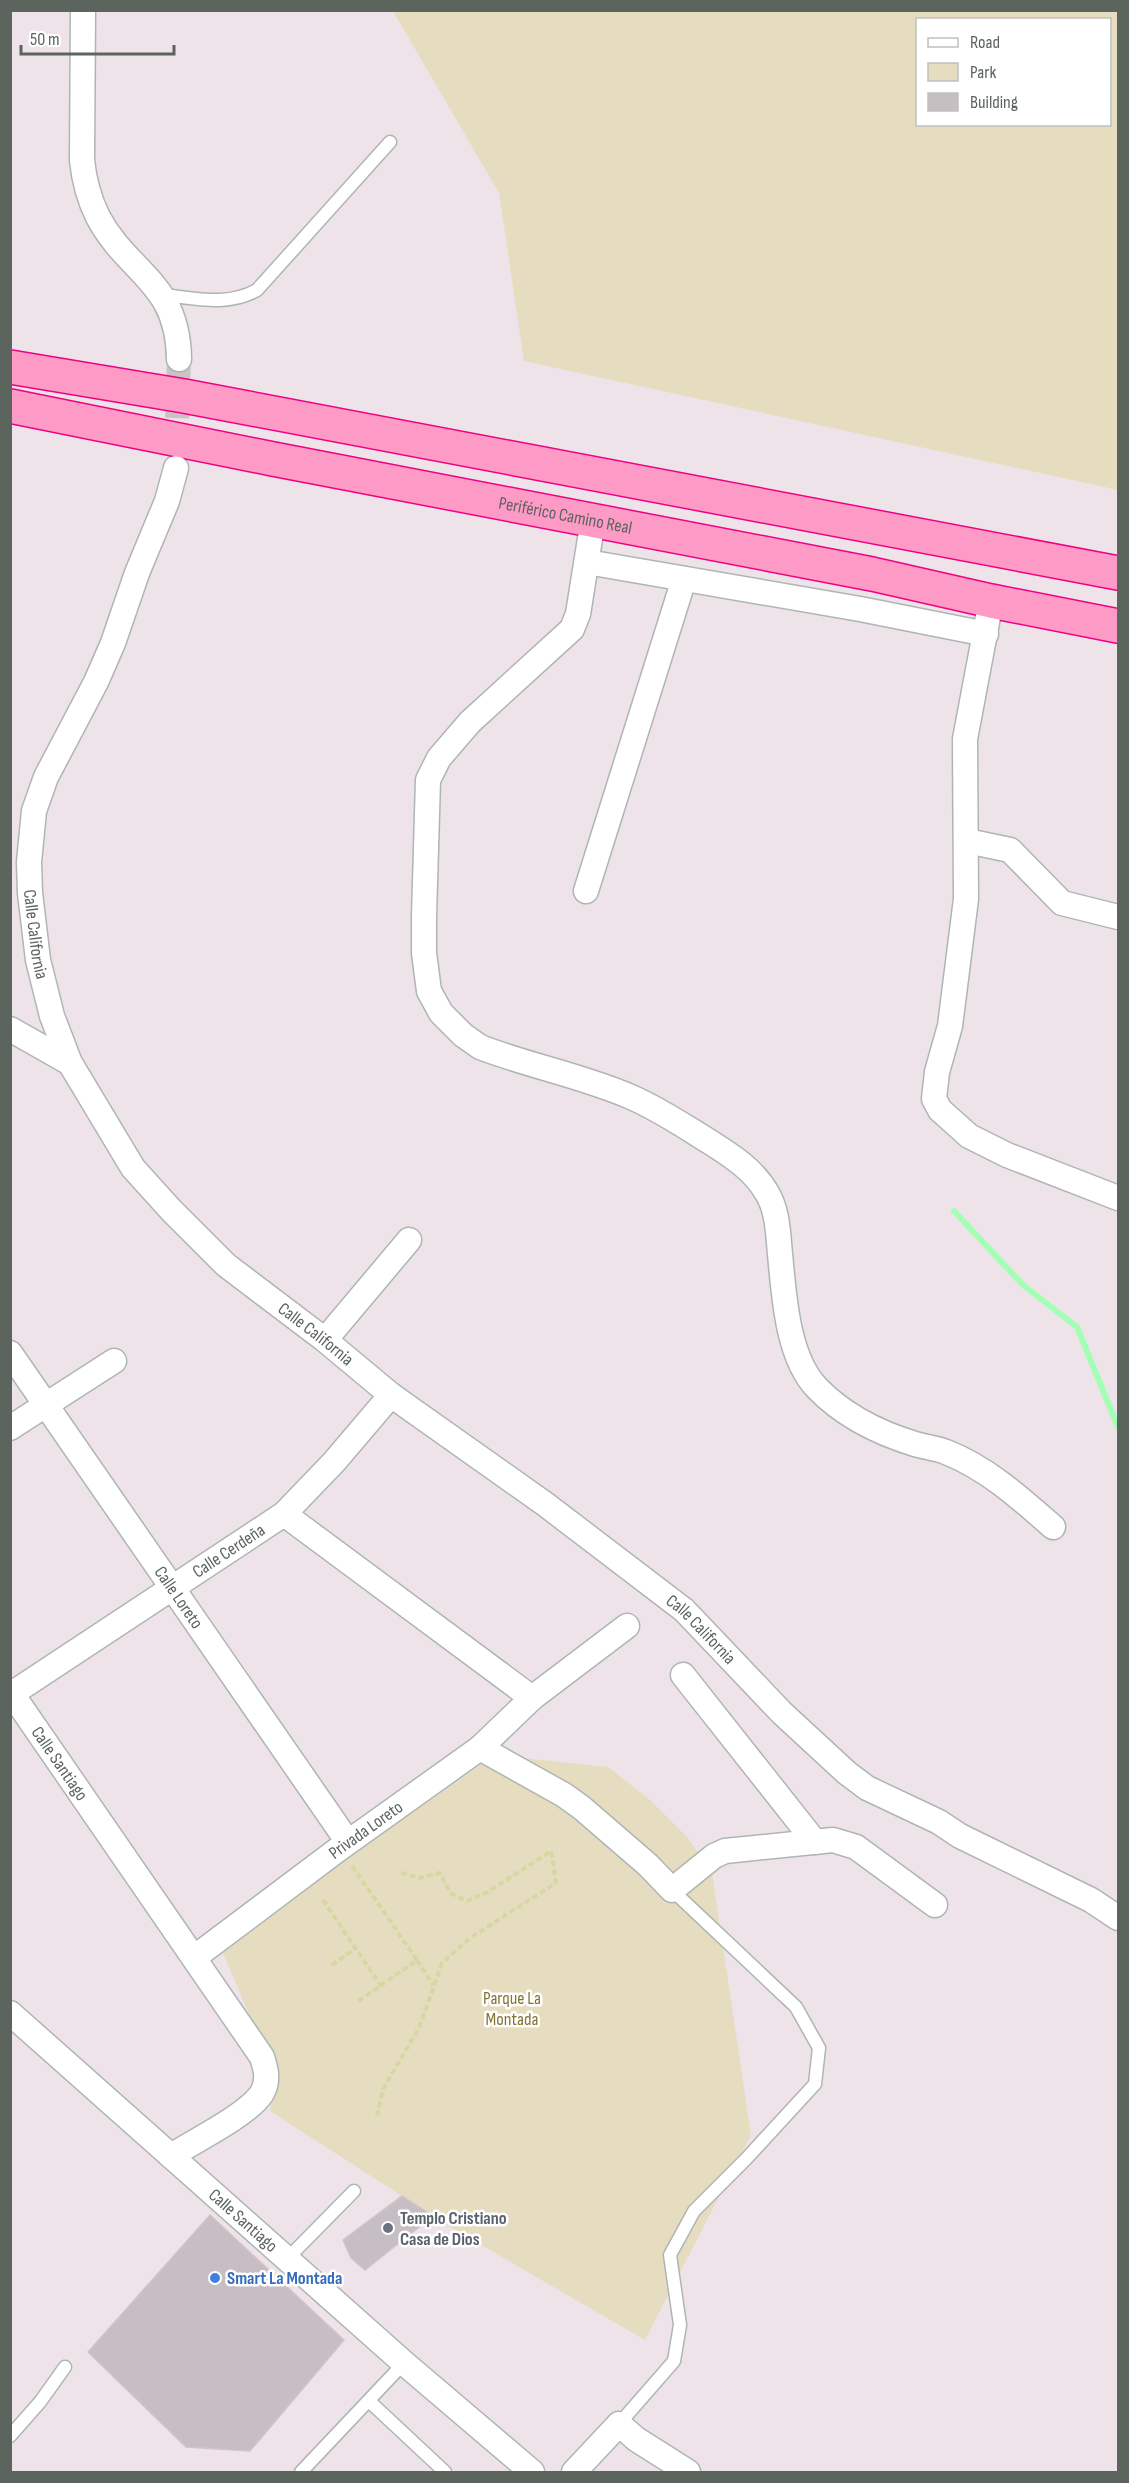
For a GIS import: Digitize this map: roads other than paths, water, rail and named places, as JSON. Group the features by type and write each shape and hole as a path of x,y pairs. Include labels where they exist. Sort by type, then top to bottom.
{"highway":[{"path":"10,367 184,396 1119,573"},
{"name":"Periférico Camino Real","path":"10,406 872,574 991,601 1119,626"}],"street":[{"path":"83,10 82,160 84,180 99,219 120,247 163,295 179,336 179,358"},
{"name":"Calle California","path":"176,468 167,501 137,573 113,643 96,682 46,777 34,812 29,862 30,893 38,960 52,1016 70,1063 134,1168 171,1210 226,1265 325,1340 391,1395 544,1504 684,1610 782,1713 847,1773 867,1788 1091,1900 1119,1918"},
{"path":"593,520 578,614 572,629 470,722 439,758 428,780 424,953 429,991 441,1013 463,1035 480,1047 631,1097 668,1115 736,1159 756,1177 768,1194 776,1215 786,1311 798,1356 815,1385 846,1412 878,1430 914,1444 944,1451 971,1464 1009,1488 1053,1527"},
{"path":"586,562 860,609 986,634"},
{"path":"860,609 872,574"},
{"path":"586,891 684,579"},
{"path":"991,601 965,739 966,899 950,1026 937,1072 934,1099 940,1110 969,1136 1007,1155 1119,1198"},
{"path":"967,841 1010,850 1062,903 1119,917"},
{"path":"10,1029 70,1063"},
{"path":"325,1340 409,1240"},
{"name":"Calle Loreto","path":"10,1353 344,1845"},
{"path":"10,1428 114,1361"},
{"name":"Calle Cerdeña","path":"11,1693 172,1590 284,1514 334,1462 391,1395"},
{"path":"284,1514 532,1698"},
{"name":"Privada Loreto","path":"195,1957 344,1845 480,1748 532,1698 627,1626"},
{"path":"684,1675 815,1842"},
{"name":"Calle Santiago","path":"11,1693 262,2057 267,2077 262,2092 250,2107 171,2156"},
{"path":"480,1748 564,1795 582,1808 648,1865 672,1890 714,1856 725,1851 833,1840 856,1847 935,1905"},
{"name":"Calle Santiago","path":"10,2013 404,2363 532,2472"},
{"path":"574,2472 619,2424 636,2439 688,2472"}],"lane":[{"path":"163,295 223,301 243,298 257,290 390,142"},
{"path":"619,2424 674,2361 680,2325 670,2255 694,2211 815,2084 819,2048 796,2007 672,1890"},
{"path":"287,2259 354,2191"},
{"path":"301,2472 404,2363"},
{"path":"10,2436 40,2402 65,2367"},
{"path":"369,2401 445,2472"}],"waterway":[{"path":"954,1211 1023,1285 1077,1327 1118,1427"}],"tunnel":[{"path":"176,454 179,359"}],"place":[{"name":"Templo Cristiano Casa de Dios","path":"388,2228"},
{"name":"Smart La Montada","path":"215,2278"}],"park label":[{"name":"Parque La Montada","path":"512,2008"}]}
